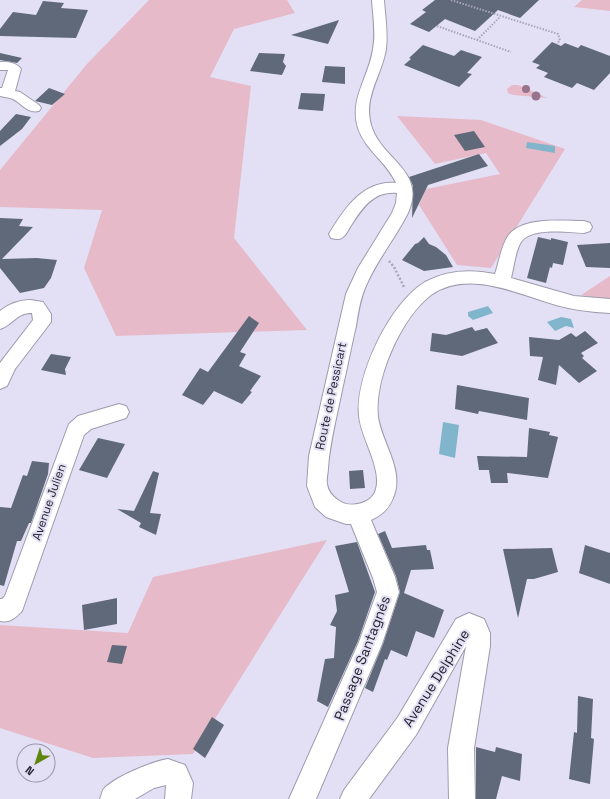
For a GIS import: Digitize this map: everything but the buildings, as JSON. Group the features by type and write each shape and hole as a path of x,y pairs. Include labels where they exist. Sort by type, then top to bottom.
{"street":[{"path":"337,234 362,199 372,191 390,188 406,189 397,170 371,142 366,131 361,109 364,91 373,75 379,56 381,33 378,0"},
{"path":"0,66 10,66 15,69 4,93 15,95 34,108"},
{"name":"Route de Pessicart","path":"358,516 345,515 331,508 323,500 317,487 318,450 356,290 363,275 400,214 406,189"},
{"path":"502,281 514,239 522,232 537,227 584,227"},
{"path":"358,516 370,512 380,504 385,495 388,483 386,472 369,424 369,389 375,370 396,326 414,300 425,291 452,278 467,276 502,281 567,301 590,306 610,306"},
{"path":"0,322 14,310 24,306 37,307 42,314 42,322 9,364 0,381"},
{"name":"Avenue Julien","path":"0,610 6,611 14,603 76,430 85,422 119,412"},
{"name":"Passage Santagnés","path":"302,799 310,784 370,644 388,592 384,576 358,516"},
{"name":"Avenue Delphine","path":"353,799 407,726 464,627 469,624 476,627 478,633 478,646 461,748 462,799"},
{"path":"113,799 129,786 146,777 164,772 173,772 180,778 182,785 178,799"}],"path":[{"path":"451,0 500,17 504,16 558,34 560,40 557,44"},
{"path":"477,40 500,17"},
{"path":"437,26 511,52"},
{"path":"379,250 394,265 400,282 414,300"}],"shaded area":[{"path":"149,0 287,0 295,13 234,29 210,77 251,86 234,238 307,330 116,336 84,268 102,210 0,207 0,170 87,64"},
{"path":"582,0 610,0 610,11 574,7"},
{"path":"512,85 518,85 547,98 513,95 508,93 507,89"},
{"path":"397,116 481,120 565,149 491,268 457,265 419,205 426,189 500,174 486,153 435,164"},
{"path":"610,276 610,300 581,295"},
{"path":"327,540 193,754 93,758 56,746 56,743 46,743 0,728 0,625 128,633 153,577"}],"water":[{"path":"527,142 555,146 555,153 526,148"},
{"path":"488,306 493,313 473,320 468,316 468,312"},
{"path":"561,317 571,319 574,328 566,326 555,331 547,322"},
{"path":"443,422 459,425 455,458 439,454"}]}
